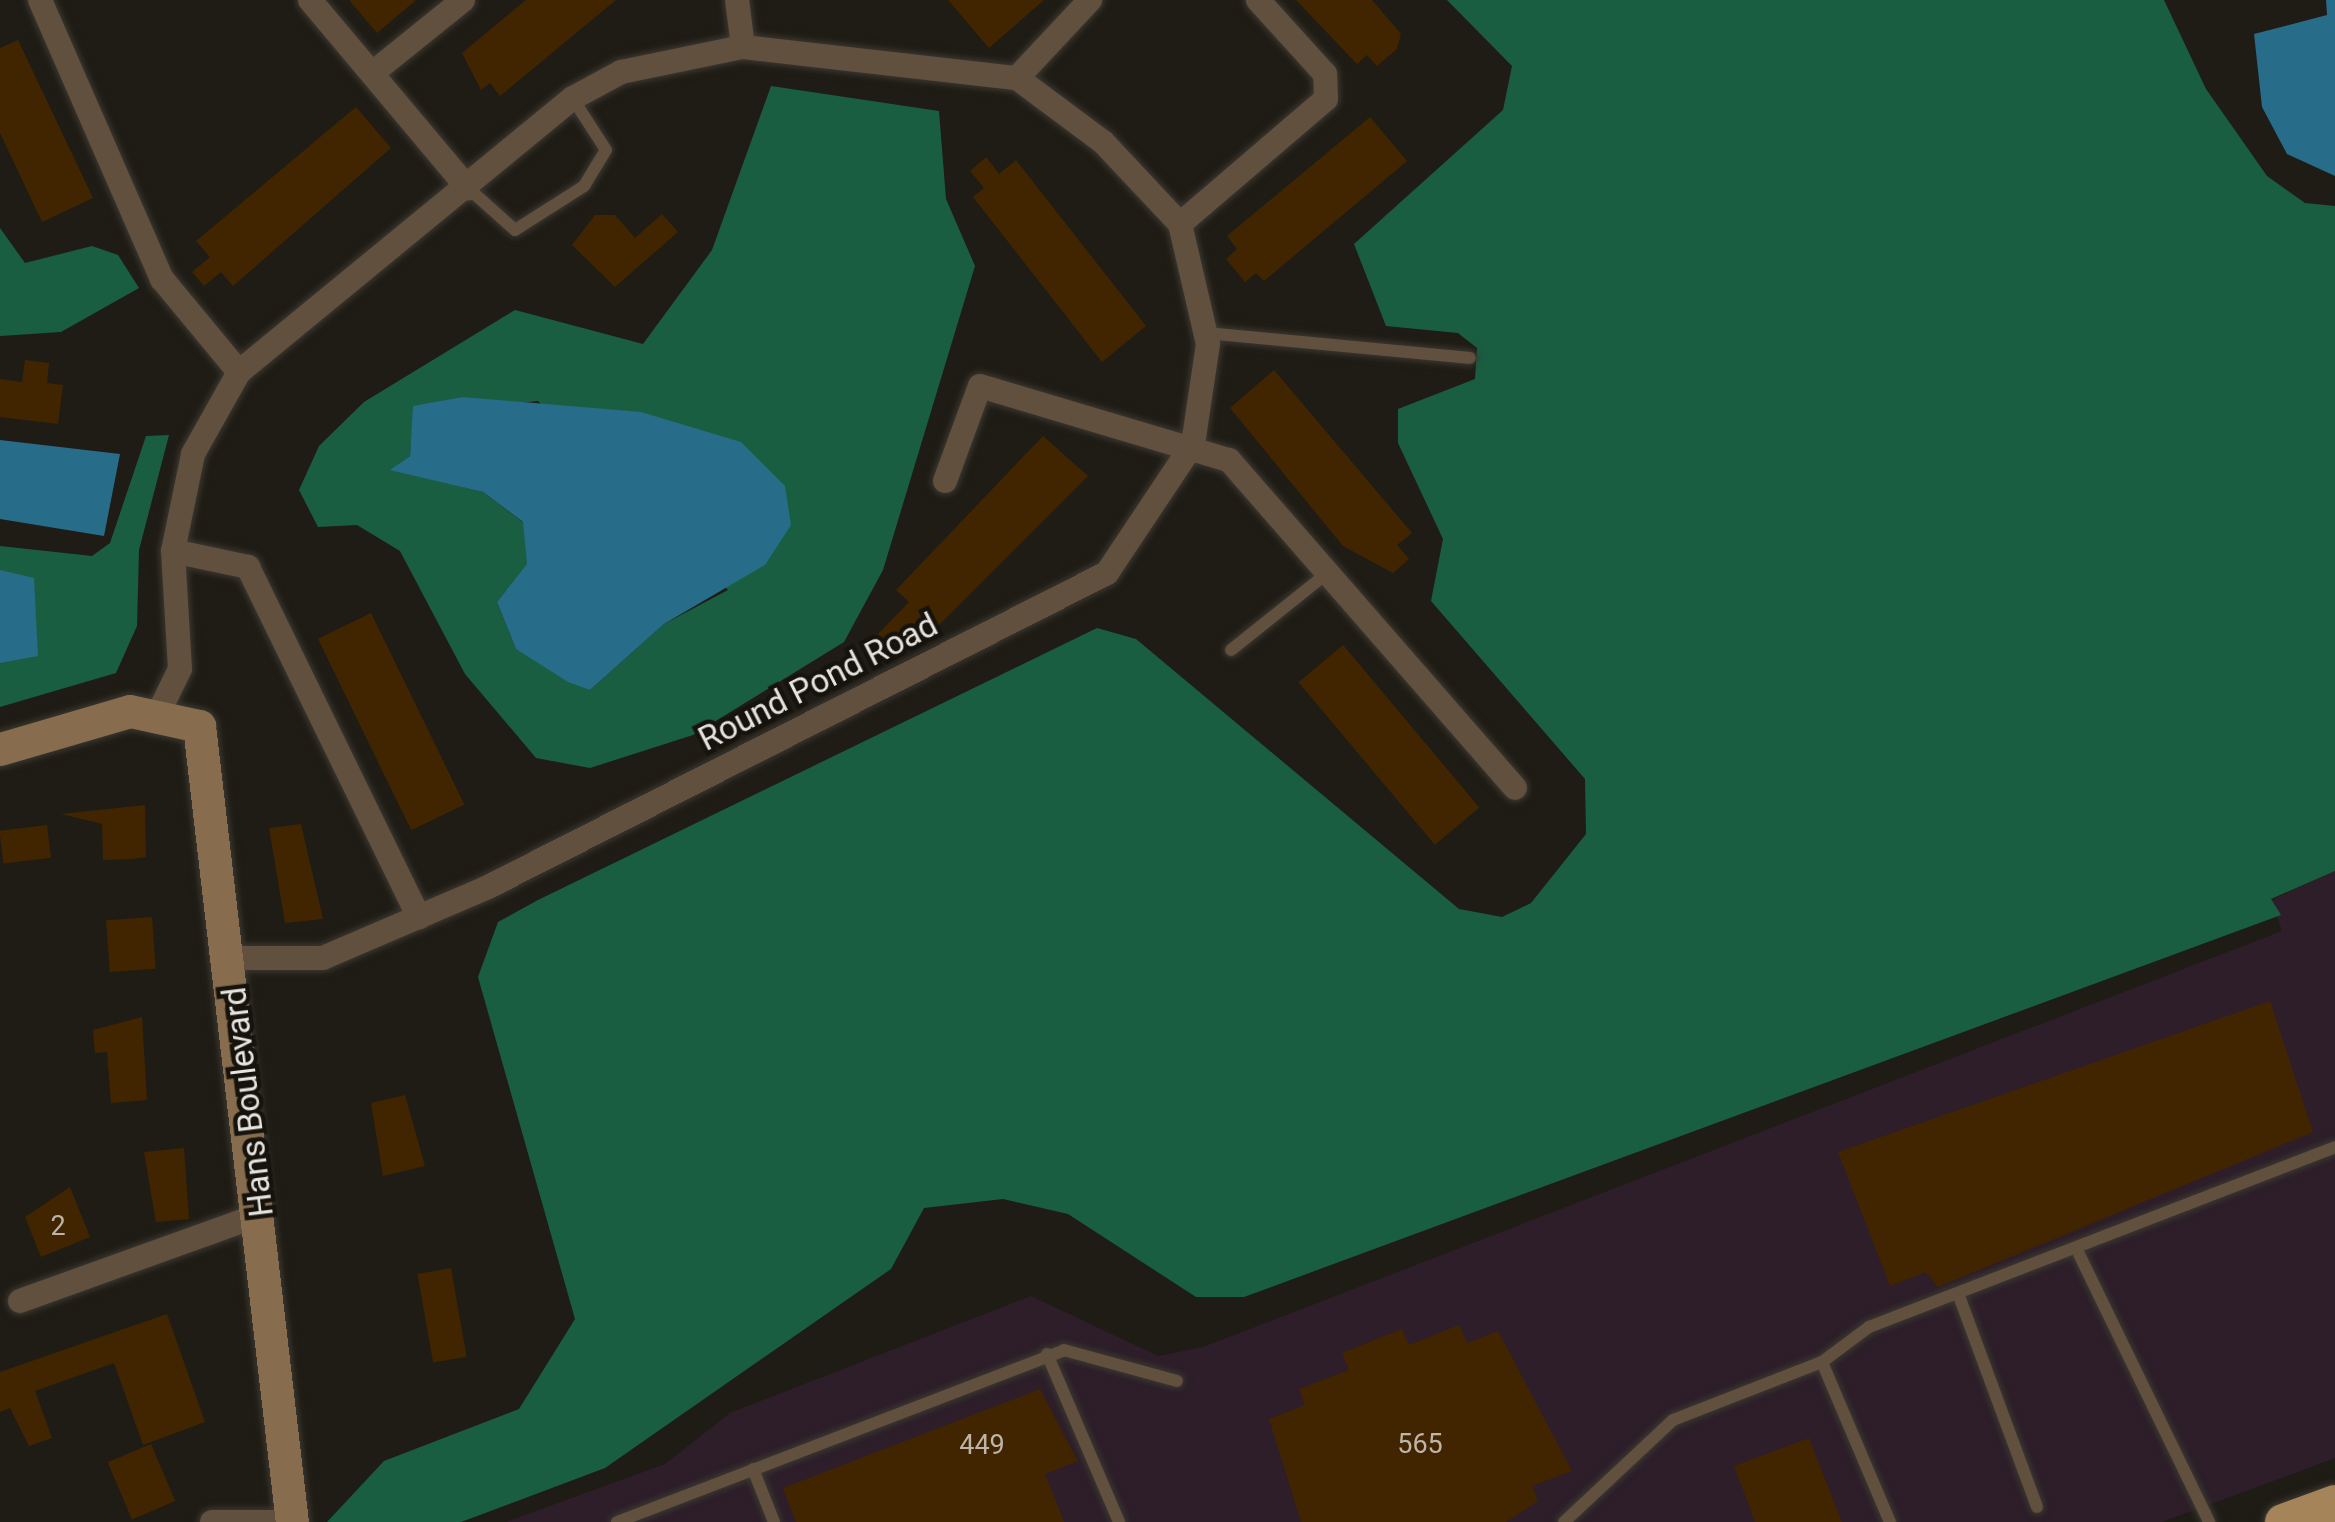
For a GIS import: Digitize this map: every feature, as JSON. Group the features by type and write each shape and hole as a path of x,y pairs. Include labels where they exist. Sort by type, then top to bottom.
{"main road":[{"path":"2284,1522 2335,1503"}],"street":[{"path":"310,0 375,71 468,188"},
{"path":"375,71 463,0"},
{"path":"737,0 743,47"},
{"path":"0,748 160,712 180,669 173,550 193,454 239,372 572,98 680,54 743,47 1017,78 1090,0"},
{"path":"1180,224 1326,99 1324,74 1258,0"},
{"path":"36,1 162,279 239,372"},
{"name":"Round Pond Road","path":"231,958 323,958 419,916 1107,573 1193,444 1207,333 1180,224 1103,142 1017,78"},
{"path":"946,481 980,386 1193,444 1229,460 1515,788"},
{"path":"173,550 248,567 419,916"},
{"name":"Hans Boulevard","path":"160,712 199,726 262,1214 292,1522"},
{"path":"20,1301 262,1214"},
{"path":"212,1522 292,1522"}],"lane":[{"path":"468,188 515,230 584,186 606,150 572,98"},
{"path":"1207,333 1469,358"},
{"path":"1231,650 1325,575"},
{"path":"1564,1522 1672,1420 1822,1362 1869,1327 2079,1254 2335,1147"},
{"path":"2079,1254 2209,1522"},
{"path":"1959,1296 2037,1507"},
{"path":"617,1522 1047,1354 1089,1352 1177,1381"},
{"path":"1047,1354 1119,1522"},
{"path":"1822,1362 1890,1522"},
{"path":"752,1469 775,1522"}],"shaded area":[{"path":"2335,871 2335,1458 2162,1522 506,1522 665,1464 730,1413 1031,1296 1158,1356 1203,1347 2282,931 2271,900"}],"green space":[{"path":"1447,0 2164,0 2206,89 2267,176 2305,203 2335,206 2335,871 2271,899 2281,915 1244,1297 1196,1297 1068,1214 1003,1199 924,1208 891,1269 605,1468 461,1522 327,1522 384,1461 519,1409 575,1319 478,977 498,922 538,900 1097,628 1136,639 1459,909 1502,917 1531,903 1586,834 1585,779 1431,601 1443,539 1398,443 1398,409 1475,379 1477,348 1458,333 1386,326 1354,244 1503,110 1512,66"},
{"path":"771,86 939,111 946,199 975,266 883,570 844,642 693,735 590,768 536,758 465,674 400,551 357,525 318,527 299,490 319,446 364,402 515,310 643,344 712,250","holes":["462,397 487,407 538,401 728,590 664,624 590,690 516,649 497,602 528,564 524,523 483,492 392,469 410,456 414,407"]},
{"path":"0,228 25,263 92,246 118,255 139,288 61,332 0,336"},
{"path":"169,435 139,550 137,626 116,673 0,707 0,546 92,556 110,543 146,436"}],"water":[{"path":"2326,0 2335,0 2335,176 2287,154 2262,107 2254,34 2327,15"},
{"path":"462,397 641,412 741,442 785,486 791,525 765,565 664,624 590,690 568,682 516,649 497,602 527,564 523,522 483,492 390,470 410,456 413,406"},
{"path":"0,440 120,454 104,536 0,519"},
{"path":"0,570 34,578 38,656 0,663"}],"building":[{"path":"349,0 416,0 377,33"},
{"path":"526,0 616,0 500,96 490,83 481,90 462,53"},
{"path":"948,0 1044,0 989,48"},
{"path":"1296,0 1372,0 1401,34 1397,49 1377,66 1367,55 1357,64"},
{"path":"18,40 93,198 42,222 0,133 0,48"},
{"path":"356,107 391,148 233,286 221,272 204,286 192,272 210,257 196,241"},
{"path":"1370,117 1407,161 1264,281 1256,273 1245,282 1226,259 1237,249 1227,236"},
{"path":"986,157 999,174 1016,160 1146,326 1102,362 973,197 984,188 970,171"},
{"path":"662,214 678,232 615,287 572,245 595,215 615,215 635,238"},
{"path":"25,360 49,363 47,383 63,385 58,424 0,417 0,379 22,382"},
{"path":"1274,370 1412,533 1397,545 1409,559 1393,573 1343,546 1230,408"},
{"path":"1043,436 1088,476 936,628 923,615 890,649 877,635 909,602 896,590"},
{"path":"371,613 464,804 411,830 318,639"},
{"path":"1343,645 1479,807 1435,845 1299,682"},
{"path":"145,805 146,857 132,859 103,860 102,824 61,814"},
{"path":"301,824 323,919 285,923 269,828"},
{"path":"47,825 51,858 3,864 0,831"},
{"path":"152,917 156,969 110,972 106,920"},
{"path":"2270,1001 2313,1132 1938,1287 1926,1272 1890,1286 1838,1152"},
{"path":"142,1017 147,1100 111,1103 107,1052 95,1053 93,1030"},
{"path":"405,1095 425,1166 383,1176 371,1103"},
{"path":"184,1148 189,1219 156,1222 144,1152"},
{"path":"70,1187 90,1237 41,1257 25,1217"},
{"path":"451,1268 467,1357 433,1363 418,1274"},
{"path":"167,1314 205,1422 143,1445 114,1363 35,1391 52,1438 29,1446 10,1408 0,1412 0,1372"},
{"path":"1459,1325 1467,1343 1498,1331 1572,1471 1532,1486 1538,1501 1506,1522 1301,1522 1269,1419 1305,1405 1299,1389 1349,1370 1342,1353 1402,1329 1409,1345"},
{"path":"1040,1389 1078,1461 1045,1474 1064,1522 796,1522 783,1488"},
{"path":"1809,1438 1842,1522 1755,1522 1734,1466"},
{"path":"151,1444 175,1501 132,1519 108,1462"}]}
